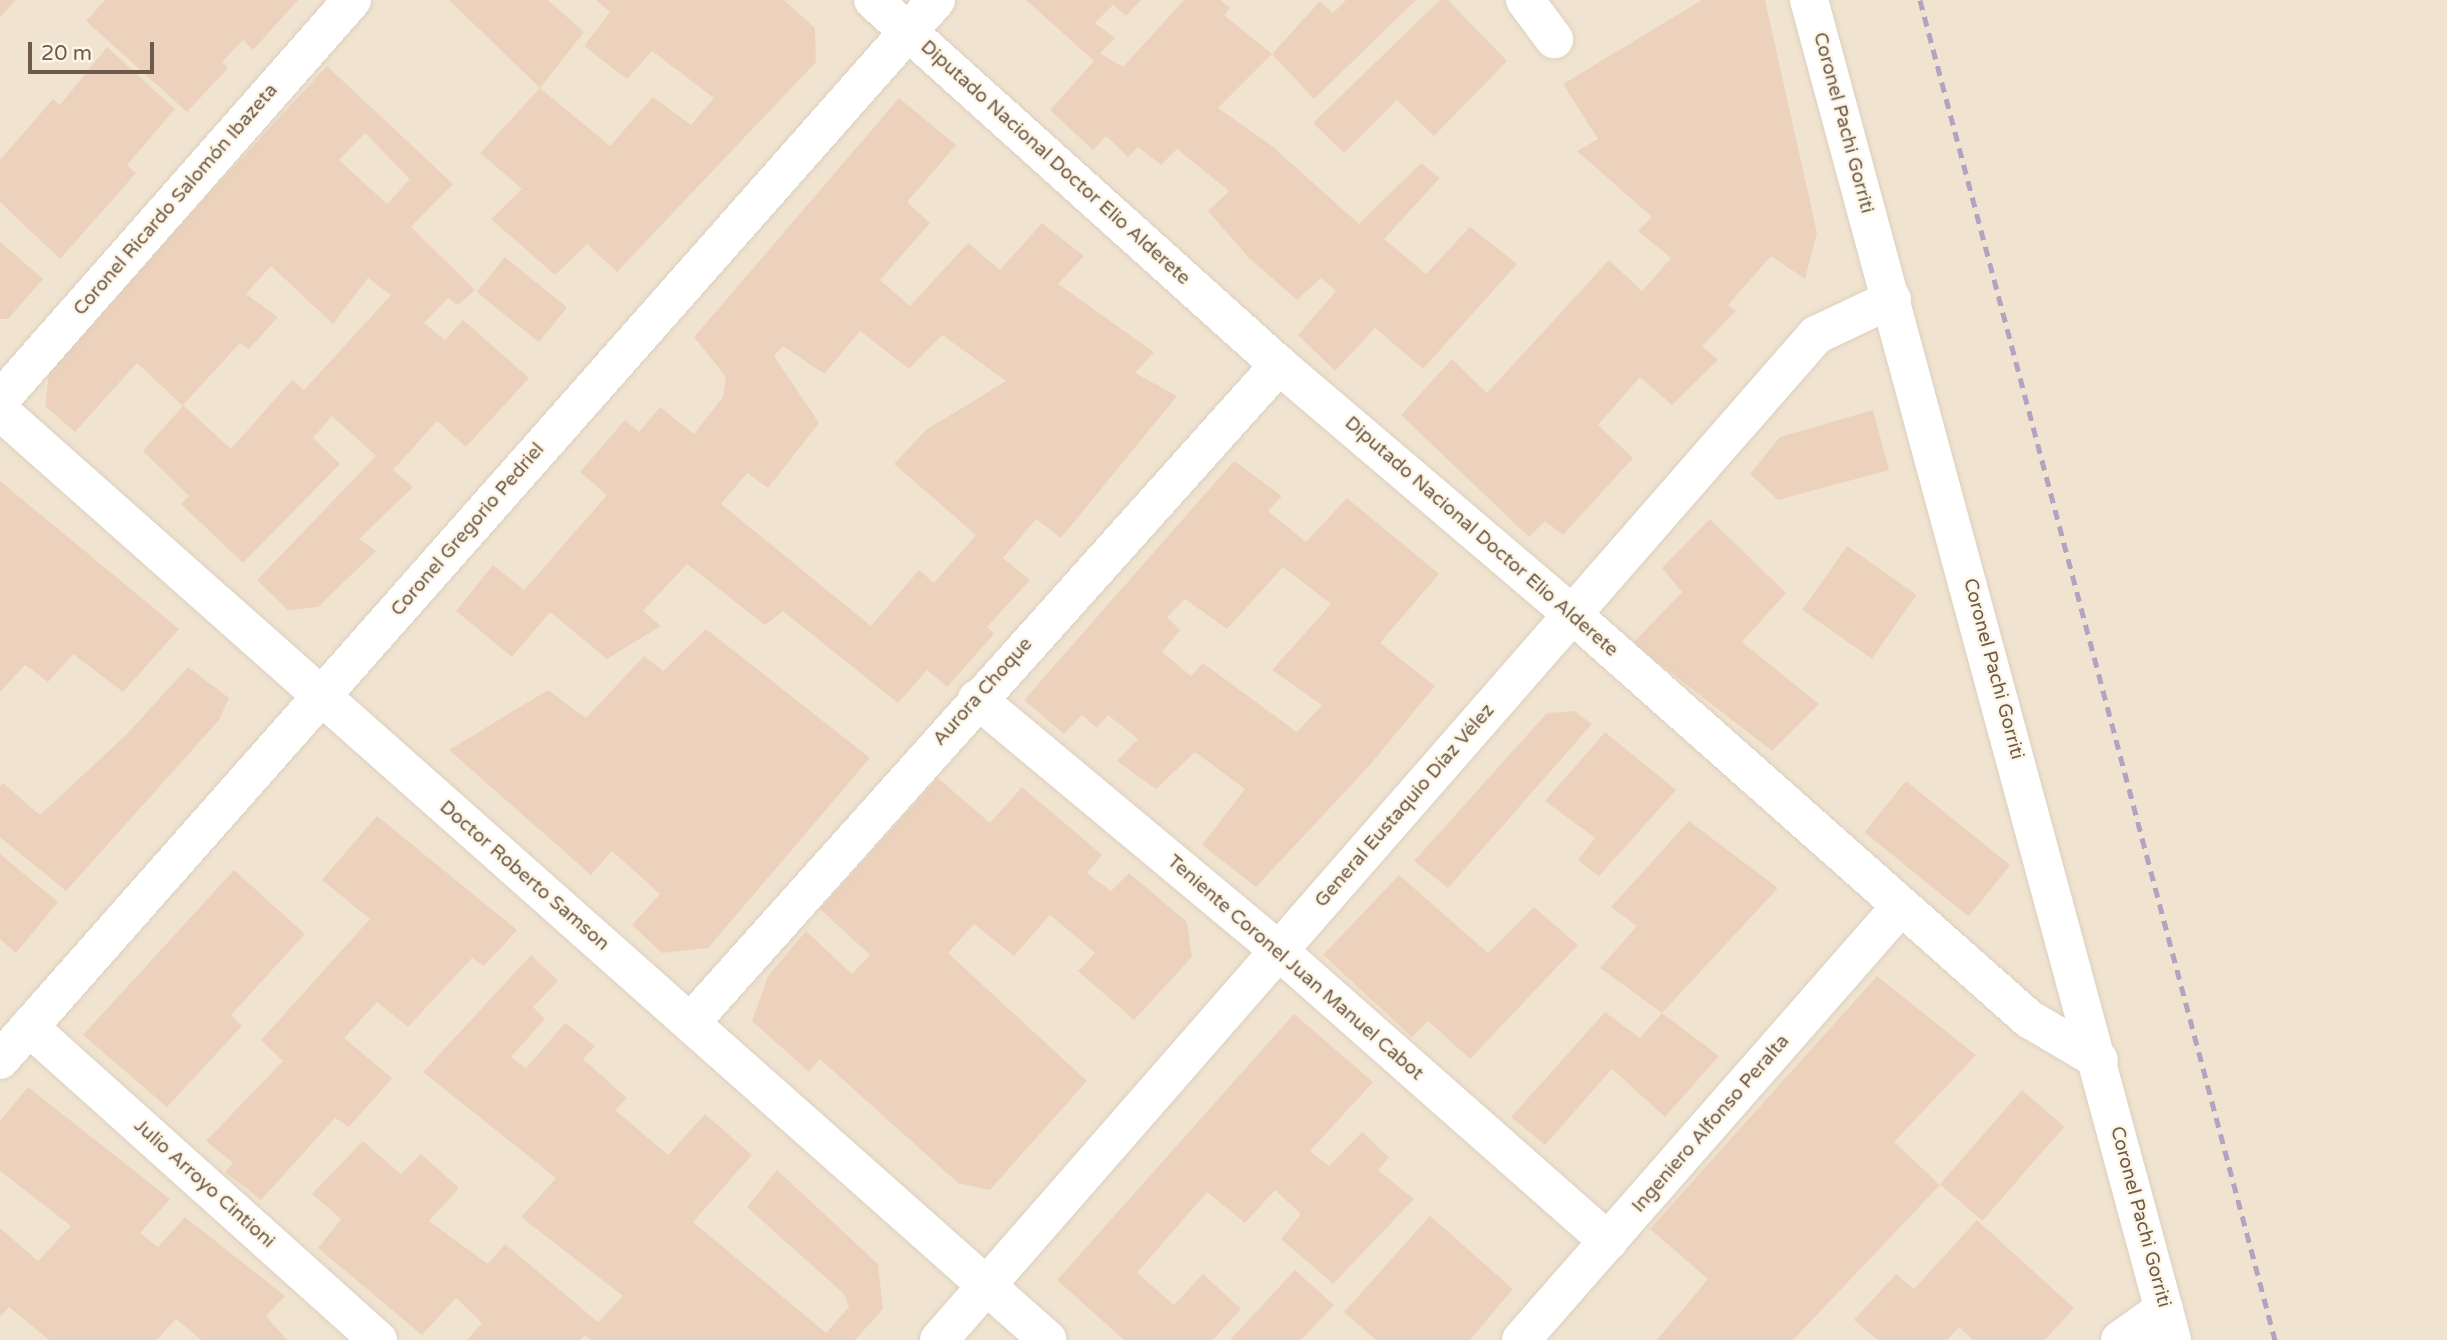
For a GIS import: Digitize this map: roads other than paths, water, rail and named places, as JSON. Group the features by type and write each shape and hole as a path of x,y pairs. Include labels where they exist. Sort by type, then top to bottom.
{"street":[{"name":"Coronel Ricardo Salomón Ibazeta","path":"0,401 352,0"},
{"name":"Diputado Nacional Doctor Elio Alderete","path":"873,0 1279,365 1573,614 2029,1019 2099,1060"},
{"name":"Coronel Gregorio Pedriel","path":"0,1060 936,0"},
{"path":"1525,0 1554,39"},
{"name":"Coronel Pachi Gorriti","path":"1809,0 2099,1060 2168,1324"},
{"name":"General Eustaquio Díaz Vélez","path":"939,1340 1816,335 1892,299"},
{"name":"Aurora Choque","path":"691,1022 976,699 1279,365"},
{"name":"Doctor Roberto Samson","path":"0,411 319,698 691,1022 1048,1340"},
{"name":"Teniente Coronel Juan Manuel Cabot","path":"976,699 1279,951 1608,1241"},
{"name":"Ingeniero Alfonso Peralta","path":"1521,1340 1900,907"},
{"name":"Julio Arroyo Cintioni","path":"29,1027 378,1340"},
{"path":"2120,1340 2168,1324"}],"railway":[{"path":"1920,0 2275,1340"}]}
